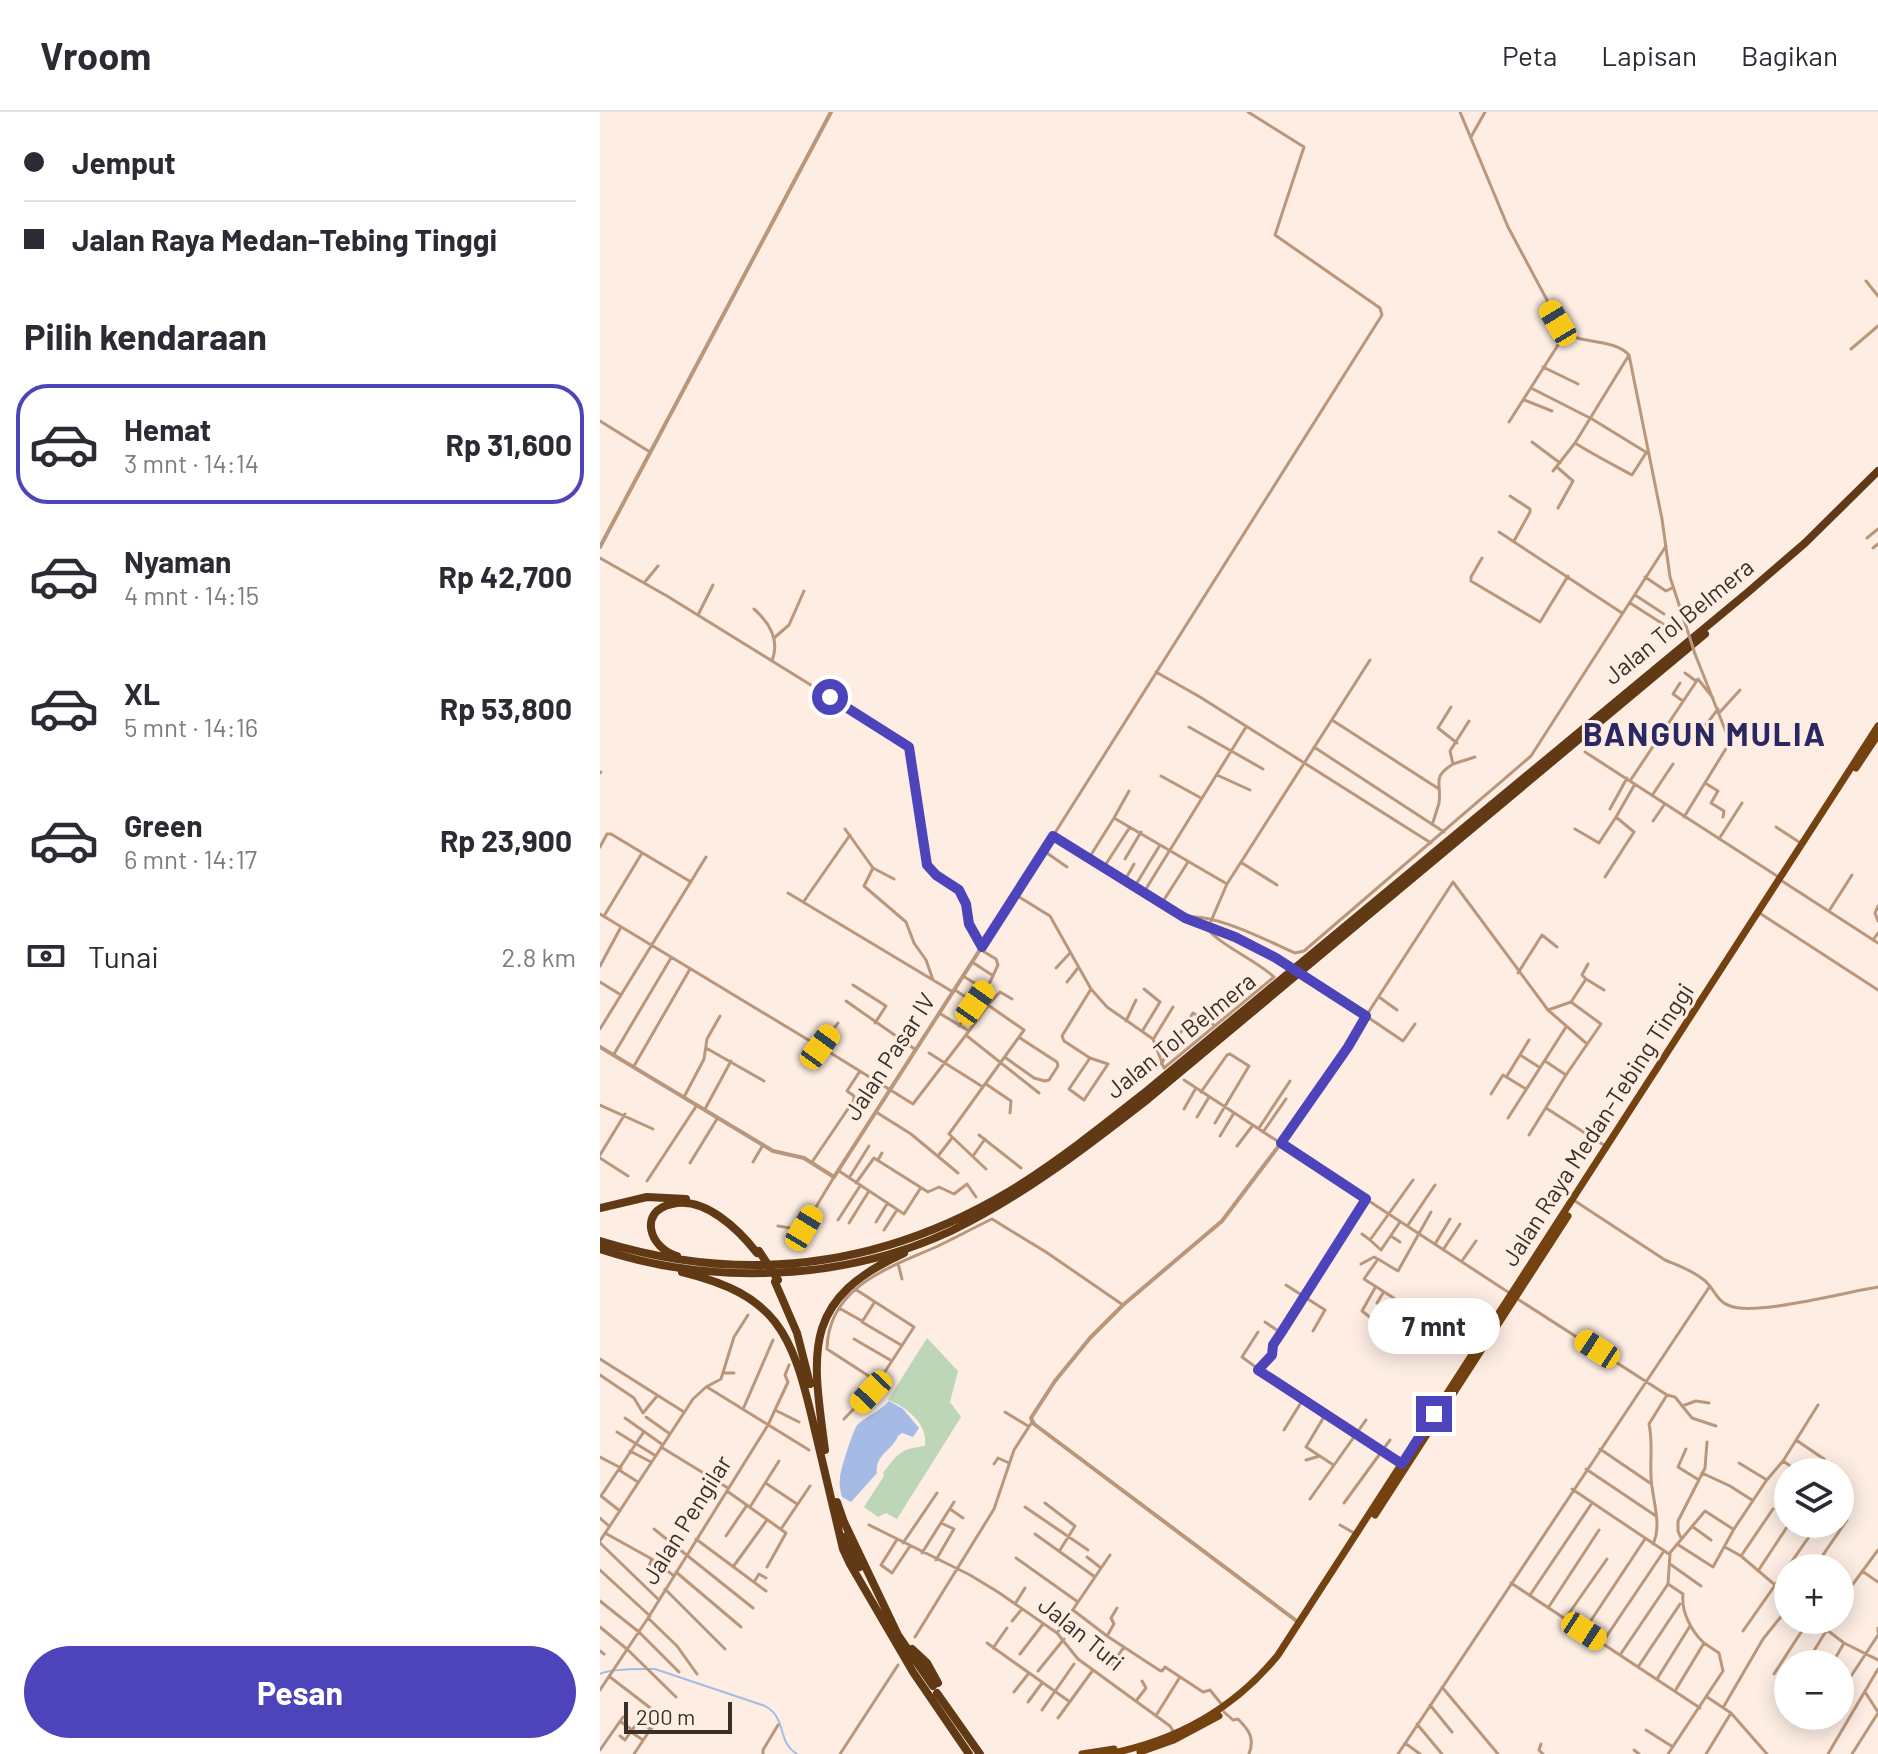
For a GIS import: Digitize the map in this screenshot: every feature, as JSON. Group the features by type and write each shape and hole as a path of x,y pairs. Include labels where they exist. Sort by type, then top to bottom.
{"highway":[{"name":"Jalan Tol Belmera","path":"600,1241 646,1254 713,1265 796,1264 831,1260 895,1244 971,1213 1034,1176 1143,1094 1783,565 1878,471"},
{"name":"Jalan Tol Belmera","path":"600,1249 631,1258 706,1271 796,1271 877,1256 948,1232 1036,1182 1148,1099 1783,565 1878,478"},
{"name":"Jalan Raya Medan-Tebing Tinggi","path":"1145,1749 1193,1731 1224,1710 1260,1683 1290,1647 1761,914 1878,726"},
{"name":"Jalan Raya Medan-Tebing Tinggi","path":"1575,1201 1607,1147 1878,735"},
{"path":"600,1208 656,1196 697,1202 736,1225 758,1252 777,1281 800,1332 825,1452 844,1522 898,1635 937,1691 969,1754"},
{"path":"713,1265 673,1255 658,1247 653,1240 651,1222 658,1211 675,1203 699,1207 733,1227 758,1252"},
{"path":"825,1452 816,1367 819,1335 829,1309 862,1274 948,1232"},
{"path":"631,1258 726,1286 748,1296 772,1317 787,1337 799,1364 843,1549 888,1630 950,1708 978,1754"},
{"path":"777,1281 802,1351 823,1464"},
{"name":"Jalan Raya Medan-Tebing Tinggi","path":"1145,1749 1224,1710 1267,1669 1513,1296"},
{"path":"937,1691 948,1715 978,1754"},
{"path":"1082,1754 1145,1749"},
{"path":"1108,1754 1145,1749"},
{"path":"1130,1754 1145,1749"}],"street":[{"path":"600,547 831,112"},
{"path":"1248,112 1304,147 1275,235 1380,308 1382,315 1053,836 1185,918 1235,937 1281,961 1403,1041 1415,1024"},
{"path":"1460,112 1508,227 1565,334 1620,347 1629,355 1672,588 1730,742 1684,817"},
{"path":"1471,137 1485,112"},
{"path":"1866,281 1878,296"},
{"path":"1851,349 1878,326"},
{"path":"1509,422 1565,334"},
{"path":"1556,467 1592,419 1629,355"},
{"path":"1543,367 1578,384"},
{"path":"1531,388 1592,419 1648,454"},
{"path":"1524,400 1552,411"},
{"path":"600,421 650,452"},
{"path":"1532,442 1573,481 1558,508"},
{"path":"1575,443 1632,475 1648,454"},
{"path":"1510,496 1530,509 1514,541"},
{"path":"1867,538 1878,529"},
{"path":"1499,532 1622,613"},
{"path":"1873,548 1878,544"},
{"path":"1185,918 1191,916 1211,921 1258,935 1295,953 1301,952 1531,756 1666,546"},
{"path":"600,558 698,615 909,747 927,865 959,890 966,904 969,924 982,948 998,962 993,975 959,1026"},
{"path":"1482,558 1471,581 1540,622 1568,576"},
{"path":"644,583 658,566"},
{"path":"1645,577 1666,591 1672,588"},
{"path":"698,615 713,585"},
{"path":"774,638 789,625 804,591"},
{"path":"1635,595 1664,614"},
{"path":"1630,603 1663,624"},
{"path":"754,609 765,619 774,638 772,661"},
{"path":"1211,921 1227,884 1370,660"},
{"path":"1156,672 1431,843"},
{"path":"1685,673 1696,681 1700,679 1713,698"},
{"path":"1610,809 1696,681"},
{"path":"1680,683 1673,694 1683,701"},
{"path":"1699,734 1740,690"},
{"path":"1451,707 1438,728 1457,743"},
{"path":"1332,720 1439,789"},
{"path":"1453,764 1450,754 1469,721"},
{"path":"1189,727 1263,769"},
{"path":"1144,892 1246,727"},
{"path":"1314,747 1444,832"},
{"path":"1585,752 1878,943"},
{"path":"1433,822 1438,807 1438,777 1453,764 1475,757"},
{"path":"1653,795 1673,764"},
{"path":"1215,775 1250,790"},
{"path":"1161,776 1201,798"},
{"path":"1705,783 1718,791 1711,803 1724,811 1723,817"},
{"path":"1575,829 1599,843 1636,784"},
{"path":"1089,858 1129,791"},
{"path":"1653,821 1665,803"},
{"path":"1719,839 1742,803"},
{"path":"1605,877 1634,832 1616,817"},
{"path":"1114,818 1227,884"},
{"path":"1104,867 1131,826"},
{"path":"1776,827 1803,844"},
{"path":"845,829 873,868 894,879"},
{"path":"1125,859 1141,832"},
{"path":"600,847 609,833 691,882"},
{"path":"804,901 850,835"},
{"name":"Jalan Pasar IV","path":"834,1177 1053,836"},
{"path":"1135,886 1160,844"},
{"path":"1044,851 1067,867"},
{"path":"642,853 602,915 913,1104 1000,992 1012,999"},
{"path":"600,1029 706,857"},
{"path":"1162,903 1188,861"},
{"path":"1242,863 1277,885"},
{"path":"1125,880 1134,864"},
{"path":"873,868 864,886 906,922 933,980"},
{"path":"1829,911 1852,875"},
{"path":"915,1637 996,1504 1009,1463 1035,1409 1075,1354 1123,1305 1222,1221 1348,1047 1453,882 1548,1010 1587,1044"},
{"path":"788,893 975,1003"},
{"path":"1016,895 1050,916 1091,989 1107,1007 1153,1039 1164,1068 1274,977 1206,927"},
{"path":"1878,906 1875,913 1878,921"},
{"path":"1761,914 1878,990"},
{"path":"600,966 621,927"},
{"path":"1873,940 1878,933"},
{"path":"1518,973 1542,935 1557,947"},
{"path":"1056,968 1070,953"},
{"path":"613,1055 671,958"},
{"path":"972,962 993,975"},
{"path":"1588,964 1582,975 1604,990"},
{"path":"1067,982 1078,968"},
{"path":"634,1067 690,969"},
{"path":"963,976 984,989"},
{"path":"1548,1010 1571,1002 1586,979"},
{"path":"600,983 622,995"},
{"path":"853,985 886,1006 875,1023"},
{"path":"1090,1058 1069,1089 1084,1100 1108,1064 1090,1058 1064,1041 1062,1036 1091,989"},
{"path":"1143,1030 1160,1002 1144,989"},
{"path":"1379,997 1397,1010"},
{"path":"1126,1021 1136,1000"},
{"path":"846,1001 916,1050"},
{"path":"1529,1135 1601,1024 1571,1002"},
{"path":"986,1169 949,1134 1024,1029 988,1005"},
{"path":"1153,1039 1173,1007"},
{"path":"939,1013 1039,1093"},
{"path":"1161,1064 1193,1013 1214,1025"},
{"path":"684,1097 704,1059 707,1039 720,1016"},
{"path":"820,1047 838,1023"},
{"path":"1508,1118 1566,1027"},
{"path":"1006,1057 1034,1078 1049,1080 1059,1064 1020,1038"},
{"path":"1507,1076 1529,1040"},
{"path":"600,1047 763,1145 812,1162 834,1177 802,1230 778,1226"},
{"path":"706,1048 764,1081"},
{"path":"929,1053 1011,1101 1010,1113"},
{"path":"1201,1092 1227,1055 1249,1066 1215,1123"},
{"path":"1520,1055 1539,1067"},
{"path":"1544,1060 1566,1075"},
{"path":"705,1109 731,1061"},
{"path":"812,1162 854,1100 854,1096 847,1091 860,1071"},
{"path":"1491,1094 1502,1075 1526,1089"},
{"path":"1184,1080 1513,1296 1673,1396 1692,1418 1716,1426"},
{"path":"1261,1130 1290,1081"},
{"path":"1184,1109 1196,1088"},
{"path":"1197,1117 1209,1097"},
{"path":"1261,1130 1286,1099"},
{"path":"600,1105 653,1129"},
{"path":"647,1181 697,1105"},
{"path":"1546,1108 1607,1147"},
{"path":"876,1112 911,1134 958,1173"},
{"path":"1220,1136 1234,1113"},
{"path":"625,1114 600,1156 628,1176"},
{"path":"690,1163 719,1117"},
{"path":"1237,1146 1253,1125"},
{"path":"979,1135 1021,1168"},
{"path":"938,1156 952,1138"},
{"path":"973,1156 985,1139"},
{"path":"753,1162 763,1145"},
{"path":"849,1178 869,1146"},
{"path":"878,1160 882,1153"},
{"path":"838,1220 872,1158 928,1192 939,1187 954,1194 969,1184 976,1197"},
{"path":"839,1171 887,1204 906,1213 921,1188"},
{"path":"1370,1240 1413,1180"},
{"path":"1407,1226 1435,1185"},
{"path":"849,1223 869,1191"},
{"path":"1258,1370 1272,1355 1273,1345 1366,1199"},
{"path":"1575,1201 1665,1260 1682,1265 1710,1286 1725,1304 1746,1309 1878,1287"},
{"path":"876,1222 887,1204"},
{"path":"884,1230 897,1210"},
{"path":"1361,1264 1374,1257 1398,1271 1431,1212"},
{"path":"878,1382 828,1352 830,1328 839,1308 855,1289 874,1274 992,1219 1123,1305"},
{"path":"1435,1244 1450,1219"},
{"path":"1362,1234 1380,1250 1400,1222"},
{"path":"1443,1250 1460,1224"},
{"path":"1391,1236 1400,1242"},
{"path":"1462,1262 1476,1241"},
{"path":"1378,1259 1364,1279 1403,1304"},
{"path":"898,1263 902,1279"},
{"path":"1286,1285 1325,1311 1313,1331"},
{"path":"1398,1754 1710,1286"},
{"path":"1371,1318 1362,1311 1375,1288"},
{"path":"844,1419 871,1392 914,1327 855,1289"},
{"path":"1377,1303 1384,1292"},
{"path":"1389,1310 1394,1299"},
{"path":"862,1321 874,1303"},
{"path":"839,1308 901,1345"},
{"path":"659,1600 600,1542 697,1393 721,1379 734,1337 748,1315"},
{"path":"1265,1322 1281,1333"},
{"path":"1258,1332 1241,1356 1302,1401 1402,1464"},
{"path":"854,1339 892,1361"},
{"path":"744,1408 773,1340"},
{"path":"600,1359 684,1412"},
{"name":"Jalan Pengilar","path":"601,1688 649,1617 768,1425 788,1382 785,1375 789,1365"},
{"path":"723,1373 734,1373"},
{"path":"600,1375 634,1398 643,1413 657,1396"},
{"path":"721,1379 728,1381"},
{"path":"706,1387 809,1450"},
{"path":"871,1392 878,1397"},
{"path":"1653,1544 1656,1516 1650,1421 1667,1395"},
{"path":"1284,1430 1302,1401"},
{"path":"1682,1406 1696,1401 1709,1403"},
{"path":"1785,1458 1818,1405"},
{"path":"775,1410 799,1422"},
{"path":"1005,1412 1030,1424 1299,1623"},
{"path":"1325,1415 1306,1447 1334,1464"},
{"path":"646,1417 670,1434"},
{"path":"625,1418 781,1529 786,1536 767,1567"},
{"path":"1310,1499 1366,1420"},
{"path":"617,1432 656,1456"},
{"path":"620,1511 601,1496 643,1433"},
{"path":"1344,1503 1390,1440"},
{"path":"1796,1440 1823,1458"},
{"path":"1681,1538 1678,1521 1702,1473 1707,1442"},
{"path":"1600,1449 1652,1484"},
{"path":"1686,1449 1679,1469 1699,1480"},
{"path":"630,1451 651,1462"},
{"path":"1306,1460 1320,1456"},
{"path":"600,1457 638,1482"},
{"path":"994,1464 998,1458 1009,1463"},
{"path":"726,1536 779,1461"},
{"path":"1739,1463 1767,1480"},
{"path":"1586,1469 1656,1516"},
{"path":"1677,1544 1713,1567 1734,1529 1774,1472"},
{"path":"1702,1473 1753,1501"},
{"path":"766,1483 797,1504"},
{"path":"781,1529 810,1486"},
{"path":"1572,1489 1670,1554"},
{"path":"903,1543 937,1493"},
{"path":"922,1553 954,1502"},
{"path":"1045,1503 1075,1526 1060,1550"},
{"path":"1530,1595 1592,1503"},
{"path":"1025,1507 1088,1550"},
{"path":"950,1509 963,1518"},
{"path":"1741,1556 1773,1509"},
{"path":"1620,1655 1668,1584 1670,1554 1681,1538 1687,1536 1706,1511 1734,1529"},
{"path":"600,1518 609,1526"},
{"path":"733,1567 767,1520"},
{"path":"936,1560 954,1529 941,1523"},
{"name":"Jalan Turi","path":"869,1525 959,1569 1015,1604 1057,1633 1074,1654 1170,1726 1175,1734"},
{"path":"1340,1525 1357,1535"},
{"path":"1693,1527 1711,1540"},
{"path":"654,1529 753,1608"},
{"path":"1548,1608 1599,1530"},
{"path":"605,1533 675,1574 741,1627"},
{"path":"1035,1534 1095,1577"},
{"path":"1758,1571 1780,1538"},
{"path":"696,1539 766,1591"},
{"path":"1584,1631 1645,1539"},
{"path":"896,1540 881,1565 892,1573 910,1546"},
{"path":"1725,1547 1741,1556 1774,1584"},
{"path":"1854,1582 1878,1550"},
{"path":"1602,1643 1664,1551"},
{"path":"1057,1633 1110,1555"},
{"path":"1087,1557 1101,1568"},
{"path":"1016,1558 1078,1602"},
{"path":"647,1570 652,1559"},
{"path":"1565,1619 1607,1559"},
{"path":"1670,1564 1701,1586"},
{"path":"600,1570 677,1646 697,1674"},
{"path":"1862,1571 1878,1582"},
{"path":"754,1582 759,1574 766,1578"},
{"path":"1511,1583 1700,1708"},
{"path":"1638,1667 1681,1603 1683,1594 1668,1584"},
{"path":"1743,1631 1774,1586"},
{"path":"1015,1604 1025,1588"},
{"path":"665,1589 725,1649"},
{"path":"600,1601 639,1632 679,1672"},
{"path":"1668,1754 1722,1674 1723,1666 1717,1650 1704,1643 1690,1626 1681,1603"},
{"path":"1107,1636 1114,1624 1111,1618 1117,1608"},
{"path":"1012,1621 1022,1609"},
{"path":"1073,1610 1159,1670 1165,1667 1203,1692 1210,1690 1233,1720 1238,1719 1251,1733 1249,1754"},
{"path":"1020,1654 1043,1624"},
{"path":"1724,1706 1774,1625"},
{"path":"1657,1679 1690,1626"},
{"path":"600,1627 676,1697"},
{"path":"993,1648 1007,1628"},
{"path":"1854,1671 1878,1632"},
{"path":"1831,1634 1878,1660"},
{"path":"1038,1671 1064,1639"},
{"path":"987,1643 1070,1702"},
{"path":"1675,1691 1704,1643"},
{"path":"1840,1650 1844,1643"},
{"path":"1112,1664 1125,1646"},
{"path":"1042,1710 1074,1664"},
{"path":"840,1754 898,1665"},
{"path":"1828,1754 1878,1669"},
{"path":"1058,1718 1093,1670"},
{"path":"1014,1692 1029,1673"},
{"path":"610,1677 653,1710 658,1720 634,1754"},
{"path":"1156,1716 1180,1677"},
{"path":"1136,1701 1146,1688 1142,1681"},
{"path":"1028,1702 1042,1683"},
{"path":"1442,1687 1498,1754"},
{"path":"1852,1754 1878,1713 1865,1692"},
{"path":"1707,1697 1724,1706 1766,1754"},
{"path":"1430,1705 1452,1732"},
{"path":"620,1736 625,1740 639,1721 653,1710"},
{"path":"1706,1754 1731,1713"},
{"path":"600,1750 621,1719 643,1740"},
{"path":"643,1720 650,1730"},
{"path":"1417,1724 1442,1754"},
{"path":"763,1754 778,1725"},
{"path":"1646,1730 1673,1747"},
{"path":"1405,1743 1420,1754"},
{"path":"1541,1744 1539,1750 1543,1754"},
{"path":"1634,1750 1639,1754"}],"green space":[{"path":"927,1338 958,1371 950,1402 961,1417 897,1519 886,1513 878,1517 864,1507 883,1473 901,1453 925,1446 920,1424 903,1407 888,1400"}],"water":[{"path":"889,1401 903,1409 919,1428 913,1437 902,1433 898,1436 881,1457 877,1473 851,1502 842,1497 840,1482 853,1433 858,1424"}],"waterway":[{"path":"600,1674 655,1669 765,1706 777,1717 786,1743 797,1754"}],"district":[{"name":"BANGUN MULIA","path":"1705,735"}],"route":[{"path":"830,697 909,747 924,857 936,875 959,890 966,904 969,924 982,947 1053,836 1185,918 1235,937 1276,958 1366,1016 1281,1143 1366,1199 1273,1345 1272,1355 1258,1370 1402,1464 1434,1414"}]}
